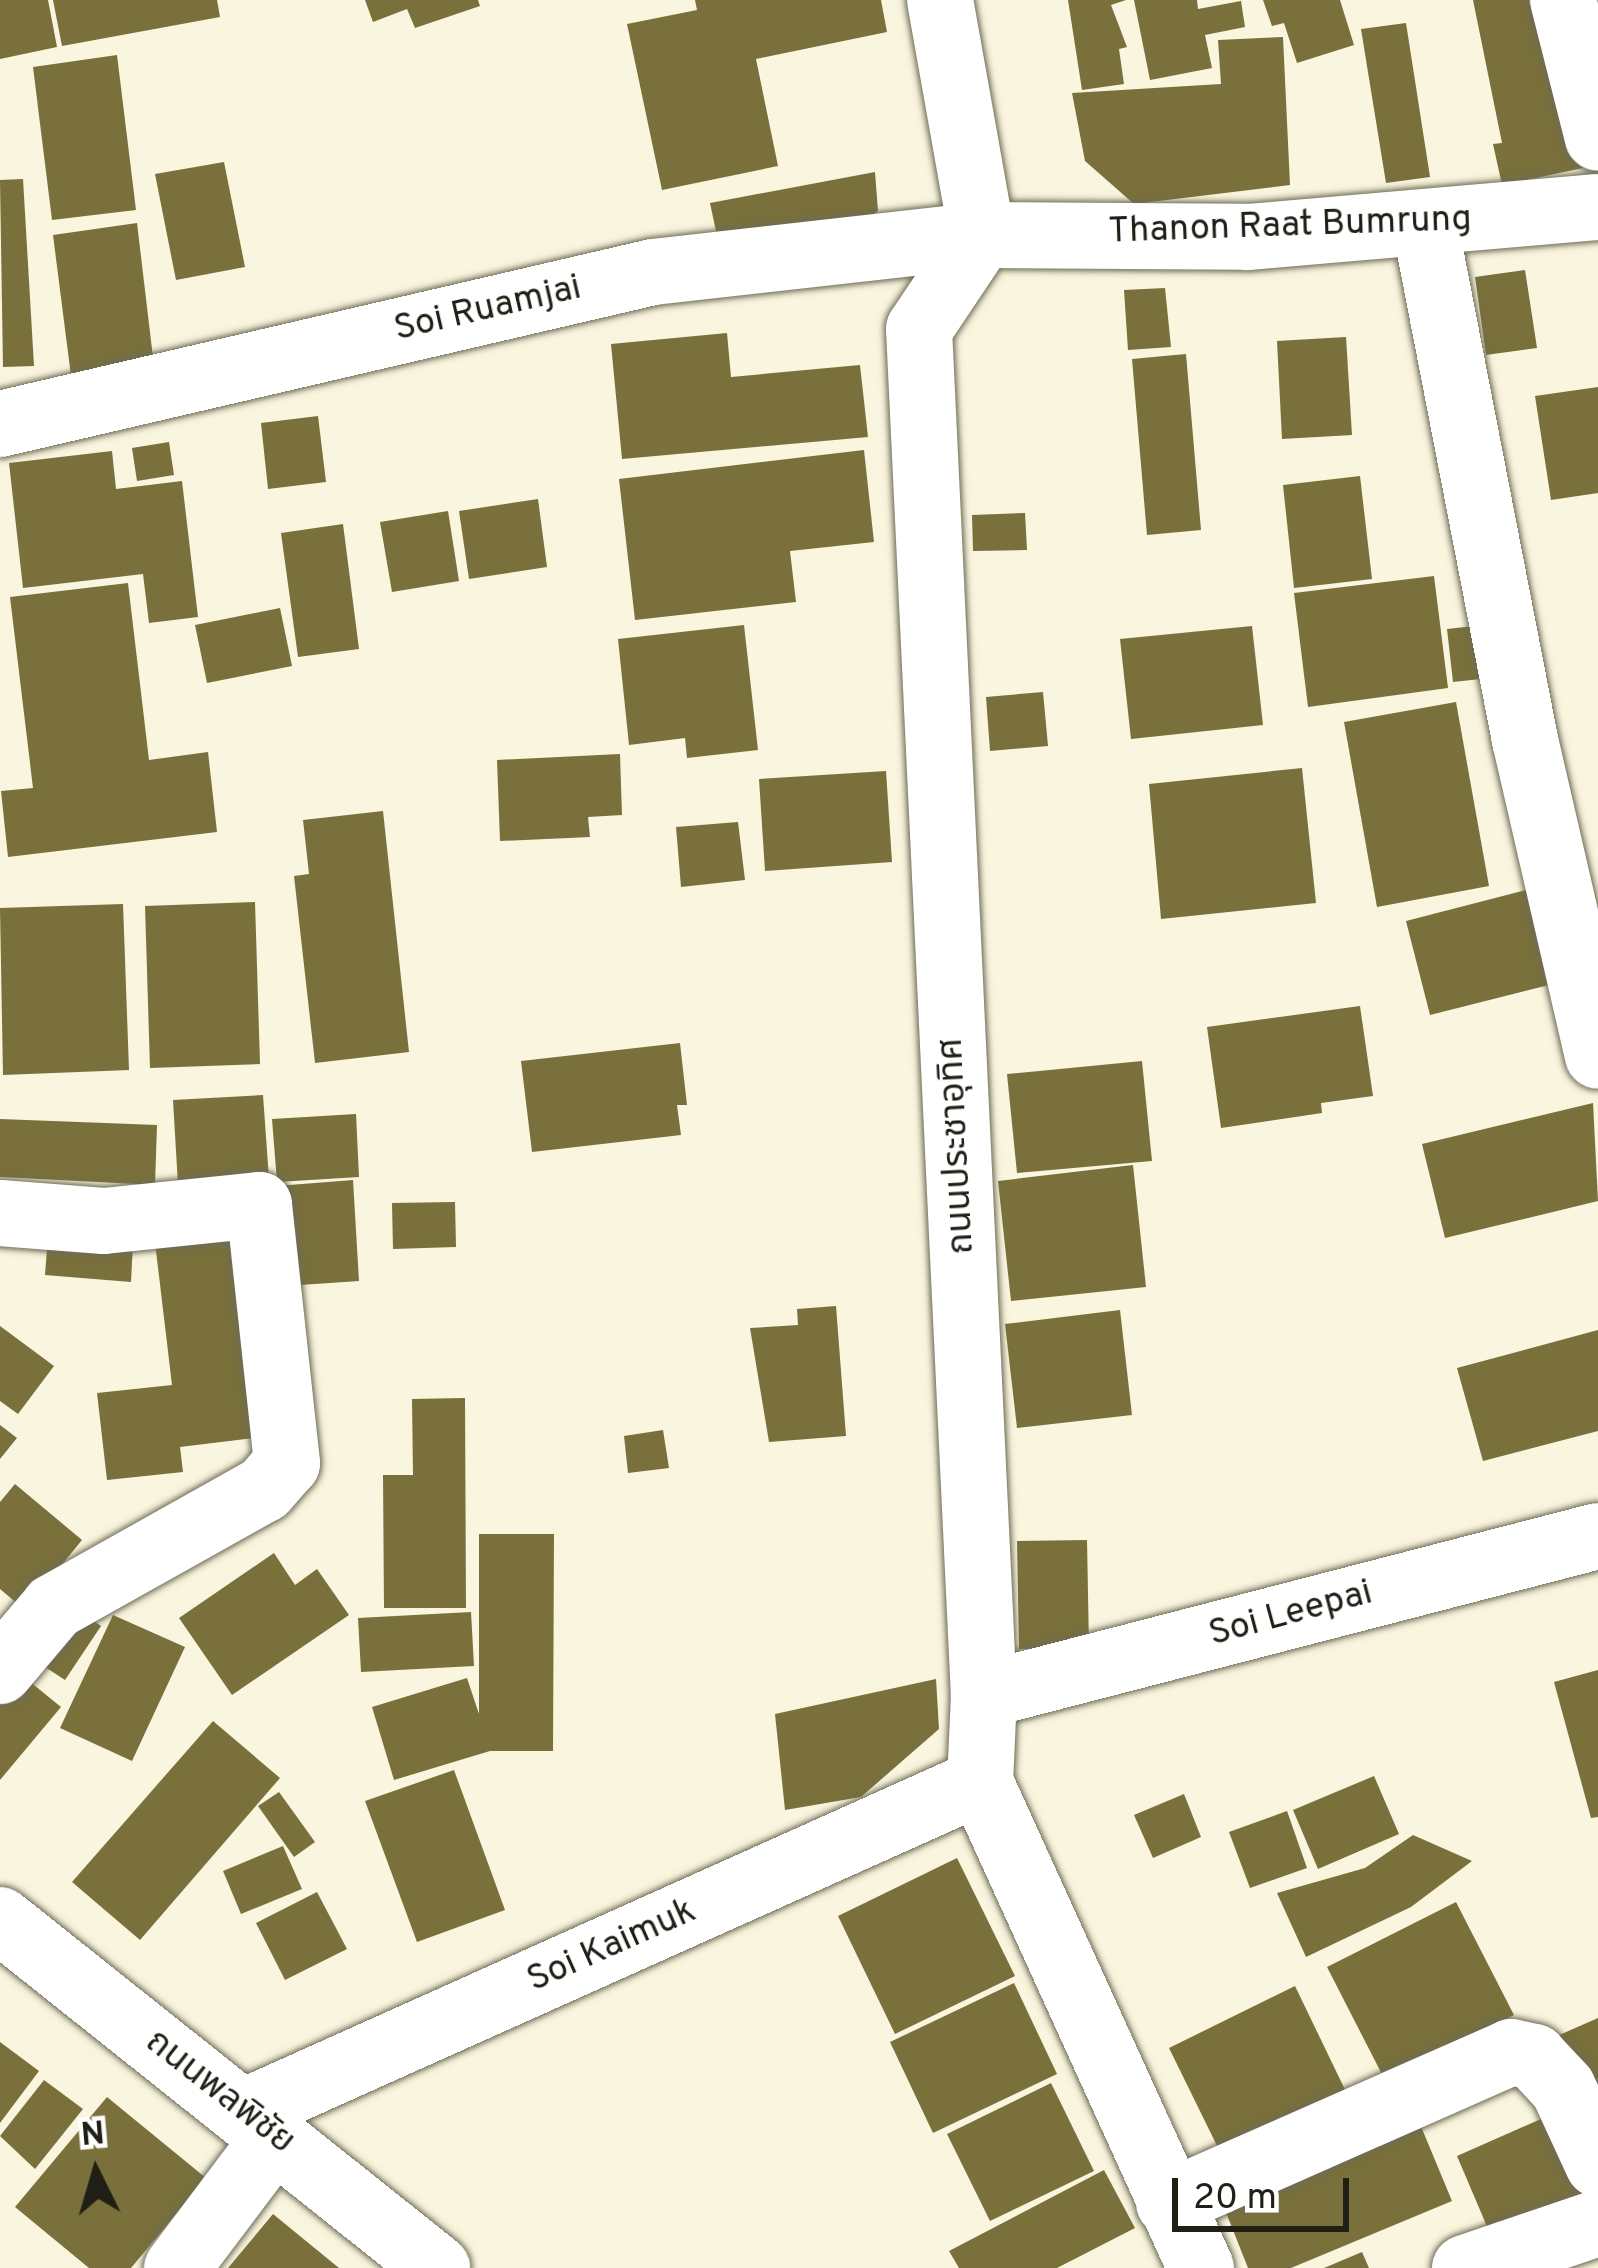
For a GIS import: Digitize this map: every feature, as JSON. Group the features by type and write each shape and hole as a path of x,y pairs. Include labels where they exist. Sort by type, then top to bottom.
{"street":[{"path":"940,0 982,236"},
{"path":"1563,0 1598,138"},
{"name":"Thanon Raat Bumrung","path":"982,236 1248,237 1598,208"},
{"path":"1425,225 1525,740 1598,1056"},
{"name":"Soi Ruamjai","path":"0,424 653,272 982,236"},
{"name":"ถนนประชาอุทิศ","path":"982,236 919,329 984,1695 980,1782 1201,2268"},
{"path":"0,1214 104,1221 259,1205 286,1463 264,1489 54,1607 0,1671"},
{"name":"Soi Leepai","path":"984,1695 1598,1536"},
{"name":"Soi Kaimuk","path":"260,2125 980,1782"},
{"name":"ถนนพลพิชัย","path":"7,1940 260,2125 436,2268"},
{"path":"1169,2203 1511,2053 1534,2057 1563,2088 1598,2164"},
{"path":"177,2268 260,2125"},
{"path":"1465,2268 1598,2224"}],"building":[{"path":"0,0 48,0 57,47 0,59"},
{"path":"53,0 217,0 220,17 62,46"},
{"path":"365,0 478,0 480,6 415,28 407,9 373,22"},
{"path":"695,0 881,0 887,32 756,59 778,166 662,190 627,24 697,10"},
{"path":"1068,0 1126,0 1111,5 1127,47 1119,49 1124,84 1082,90"},
{"path":"1134,0 1197,0 1198,9 1241,1 1245,27 1205,35 1212,68 1150,80"},
{"path":"1263,0 1340,0 1354,45 1297,63 1284,23 1272,26"},
{"path":"1473,0 1548,0 1583,168 1502,185 1493,144 1502,143"},
{"path":"1406,23 1430,177 1386,183 1361,29"},
{"path":"1283,37 1290,185 1134,204 1085,161 1072,93 1221,84 1218,40"},
{"path":"117,55 136,210 52,220 33,67"},
{"path":"224,162 245,267 176,280 155,174"},
{"path":"875,172 878,211 864,222 720,250 710,203"},
{"path":"23,179 34,366 3,367 0,180"},
{"path":"137,223 154,366 71,376 53,235"},
{"path":"1525,270 1537,348 1486,355 1475,277"},
{"path":"1165,288 1171,347 1128,350 1124,290"},
{"path":"727,333 731,377 860,365 868,437 622,459 611,344"},
{"path":"1346,337 1352,435 1282,439 1277,341"},
{"path":"1186,354 1201,530 1147,535 1132,359"},
{"path":"1598,387 1598,493 1551,500 1535,396"},
{"path":"318,416 326,482 268,489 261,423"},
{"path":"169,442 174,475 137,481 132,448"},
{"path":"864,450 874,542 790,551 796,602 635,620 619,479"},
{"path":"112,451 116,489 182,481 198,617 149,623 143,574 23,588 9,463"},
{"path":"1360,476 1372,579 1294,588 1283,485"},
{"path":"538,499 547,567 469,579 459,511"},
{"path":"448,511 459,581 392,592 380,522"},
{"path":"1025,513 1027,550 973,551 972,515"},
{"path":"343,524 359,649 298,657 281,533"},
{"path":"1434,576 1448,688 1308,707 1294,593"},
{"path":"128,583 149,760 208,752 217,832 8,857 1,791 33,788 10,597"},
{"path":"280,608 292,666 207,683 195,625"},
{"path":"744,625 758,750 687,758 685,738 629,745 618,639"},
{"path":"1252,626 1263,725 1131,739 1120,639"},
{"path":"1474,626 1481,679 1453,682 1447,629"},
{"path":"1043,692 1048,746 990,751 986,697"},
{"path":"1456,702 1489,886 1377,907 1344,722"},
{"path":"620,754 622,815 588,817 590,837 500,841 497,760"},
{"path":"1302,768 1316,903 1161,919 1149,784"},
{"path":"886,771 892,862 765,871 759,779"},
{"path":"383,811 409,1052 315,1063 294,876 309,874 303,820"},
{"path":"738,822 745,880 681,887 676,827"},
{"path":"1545,885 1569,980 1430,1015 1406,921"},
{"path":"255,902 260,1064 150,1068 145,906"},
{"path":"123,904 129,1070 3,1075 0,908"},
{"path":"1360,1006 1373,1096 1321,1103 1322,1113 1221,1128 1207,1027"},
{"path":"680,1043 687,1105 677,1105 681,1135 532,1152 521,1061"},
{"path":"1142,1061 1152,1161 1017,1173 1007,1074"},
{"path":"263,1095 269,1179 178,1185 173,1100"},
{"path":"1593,1103 1598,1201 1445,1238 1422,1144"},
{"path":"356,1114 359,1177 277,1182 272,1119"},
{"path":"0,1119 157,1125 155,1185 0,1177"},
{"path":"1133,1165 1146,1287 1011,1301 998,1181"},
{"path":"353,1180 359,1281 271,1287 264,1187"},
{"path":"455,1202 456,1247 393,1249 392,1203"},
{"path":"237,1224 263,1437 180,1447 183,1472 107,1480 97,1393 172,1385 154,1234"},
{"path":"48,1236 133,1243 131,1282 45,1275"},
{"path":"836,1306 846,1436 769,1442 750,1328 798,1325 797,1309"},
{"path":"1120,1310 1132,1415 1017,1428 1005,1324"},
{"path":"0,1326 54,1366 18,1414 0,1401"},
{"path":"1598,1330 1598,1431 1483,1461 1457,1368"},
{"path":"465,1398 466,1608 384,1608 383,1475 413,1475 412,1399"},
{"path":"0,1425 17,1438 0,1459"},
{"path":"663,1430 669,1468 628,1473 624,1436"},
{"path":"15,1484 82,1540 25,1610 0,1589 0,1502"},
{"path":"479,1534 554,1534 553,1751 490,1751 394,1780 372,1707 467,1678 479,1714"},
{"path":"1087,1540 1089,1648 1019,1649 1017,1541"},
{"path":"274,1553 295,1585 317,1569 349,1615 232,1695 179,1618"},
{"path":"78,1610 101,1626 65,1680 42,1665"},
{"path":"471,1612 474,1666 361,1672 358,1618"},
{"path":"113,1615 185,1647 132,1761 60,1728"},
{"path":"1598,1670 1598,1817 1591,1818 1554,1682"},
{"path":"18,1672 61,1707 0,1780 0,1692"},
{"path":"936,1679 939,1729 861,1797 785,1810 775,1714"},
{"path":"213,1721 280,1778 140,1940 72,1882"},
{"path":"454,1770 505,1910 417,1942 365,1801"},
{"path":"1374,1776 1399,1834 1318,1869 1293,1810"},
{"path":"279,1792 315,1842 294,1857 258,1806"},
{"path":"1184,1794 1201,1837 1153,1858 1134,1815"},
{"path":"1287,1811 1307,1868 1250,1888 1229,1832"},
{"path":"1413,1835 1472,1861 1411,1907 1306,1957 1277,1893 1365,1868"},
{"path":"283,1846 302,1889 241,1914 223,1871"},
{"path":"957,1858 1015,1976 895,2034 838,1916"},
{"path":"317,1892 347,1949 285,1980 256,1923"},
{"path":"1456,1902 1514,2015 1443,2051 1390,2090 1327,1967"},
{"path":"1014,1983 1057,2074 933,2133 890,2042"},
{"path":"1295,1986 1349,2098 1224,2160 1169,2048"},
{"path":"1598,2018 1598,2127 1557,2036"},
{"path":"0,2042 39,2071 0,2123"},
{"path":"44,2080 83,2109 35,2169 0,2136"},
{"path":"1051,2083 1094,2171 990,2221 947,2134"},
{"path":"107,2097 206,2178 131,2268 89,2268 15,2207"},
{"path":"1550,2115 1591,2210 1497,2250 1457,2156"},
{"path":"1420,2124 1452,2201 1291,2268 1248,2268 1223,2205"},
{"path":"1104,2170 1135,2228 1057,2268 959,2268 949,2251"},
{"path":"273,2214 339,2268 228,2268"},
{"path":"1362,2252 1369,2268 1324,2268"}]}
